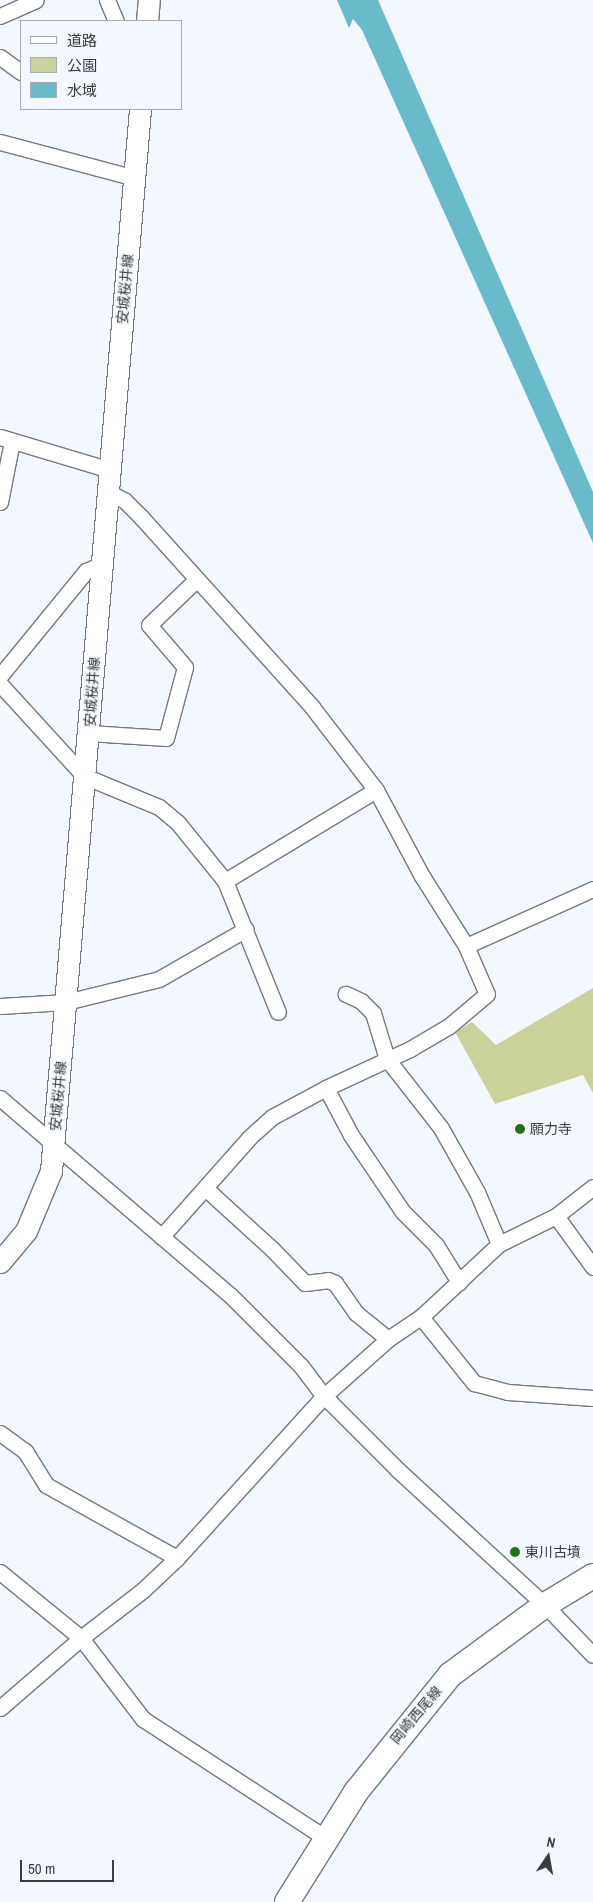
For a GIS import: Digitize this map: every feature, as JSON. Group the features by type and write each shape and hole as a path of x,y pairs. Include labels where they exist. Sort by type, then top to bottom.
{"main road":[{"path":"147,20 149,0"},
{"name":"安城桜井線","path":"0,1262 26,1231 41,1199 51,1171 140,110"},
{"name":"岡崎西尾線","path":"287,1902 356,1792 450,1675 545,1605 593,1576"}],"street":[{"path":"0,16 36,0"},
{"path":"107,0 116,20"},
{"path":"0,57 20,71"},
{"path":"0,142 135,178"},
{"path":"0,502 6,439 110,470"},
{"path":"108,492 124,500 312,707 376,790 422,876 466,946 487,994 449,1026 397,1057 387,1059 326,1088 272,1117 249,1138 161,1237"},
{"path":"0,676 86,571 102,564"},
{"path":"89,733 166,738 185,667 149,625 196,580"},
{"path":"0,684 84,776 159,807 178,823 225,880 278,1012"},
{"path":"225,880 376,790"},
{"path":"466,946 593,888"},
{"path":"0,1006 66,1002 159,978 246,929"},
{"path":"346,994 361,1001 373,1013 387,1059 441,1128 477,1192 499,1244"},
{"path":"326,1088 351,1135 404,1212 436,1245 459,1282"},
{"path":"0,1098 231,1296 301,1366 324,1396 398,1470 545,1605 593,1655"},
{"path":"0,1708 81,1638 143,1590 177,1558 324,1396 388,1339 421,1317 499,1244 556,1216 593,1187"},
{"path":"205,1188 272,1248 305,1283 328,1280 335,1283 356,1312 388,1339"},
{"path":"556,1216 593,1267"},
{"path":"421,1317 474,1382 508,1392 593,1398"},
{"path":"0,1433 25,1452 46,1485 177,1558"},
{"path":"0,1572 81,1638 143,1719 327,1838"}],"green space":[{"path":"593,988 593,1093 583,1075 495,1104 455,1032 472,1022 496,1045"}],"water":[{"path":"337,0 378,0 593,492 593,543 362,30 353,19 349,28"}],"place":[{"name":"願力寺","path":"520,1129"},
{"name":"東川古墳","path":"515,1552"}]}
